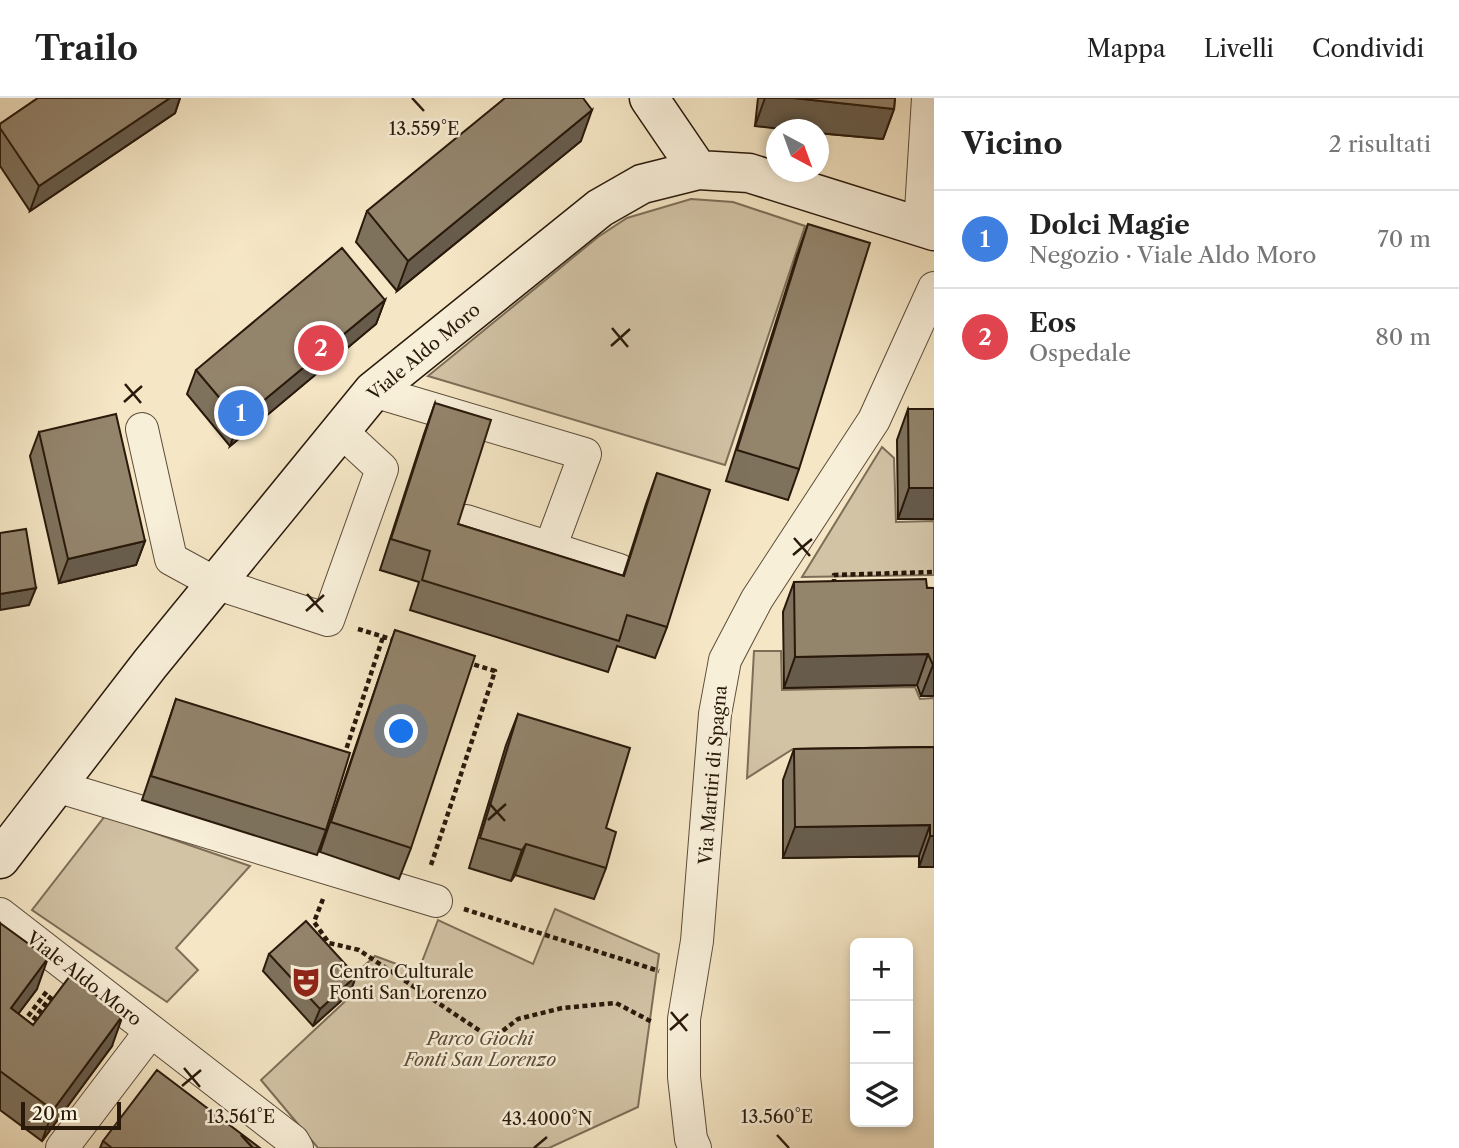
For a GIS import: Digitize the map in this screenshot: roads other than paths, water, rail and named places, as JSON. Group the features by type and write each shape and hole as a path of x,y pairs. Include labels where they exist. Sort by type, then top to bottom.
{"street":[{"path":"649,98 698,170"},
{"path":"927,229 928,98"},
{"name":"Viale Aldo Moro","path":"0,859 215,583 373,391 600,208 642,184 698,170 749,173 927,229"},
{"name":"Via Martiri di Spagna","path":"695,1148 691,1139 684,1077 684,1038 706,846 715,714 725,660 757,599 874,420 934,288"},
{"path":"373,391 585,454 550,548"},
{"path":"142,429 171,559 215,583 328,620 382,469 340,430"},
{"path":"466,520 619,570"},
{"path":"57,786 428,898"},
{"name":"Viale Aldo Moro","path":"0,914 151,1031 62,1148"},
{"path":"151,1031 293,1141 297,1148"}],"place":[{"name":"Eos","path":"321,348"},
{"name":"Dolci Magie","path":"241,413"},
{"name":"Centro Culturale Fonti San Lorenzo","path":"306,982"}],"park label":[{"name":"Parco Giochi Fonti San Lorenzo","path":"480,1049"}]}
